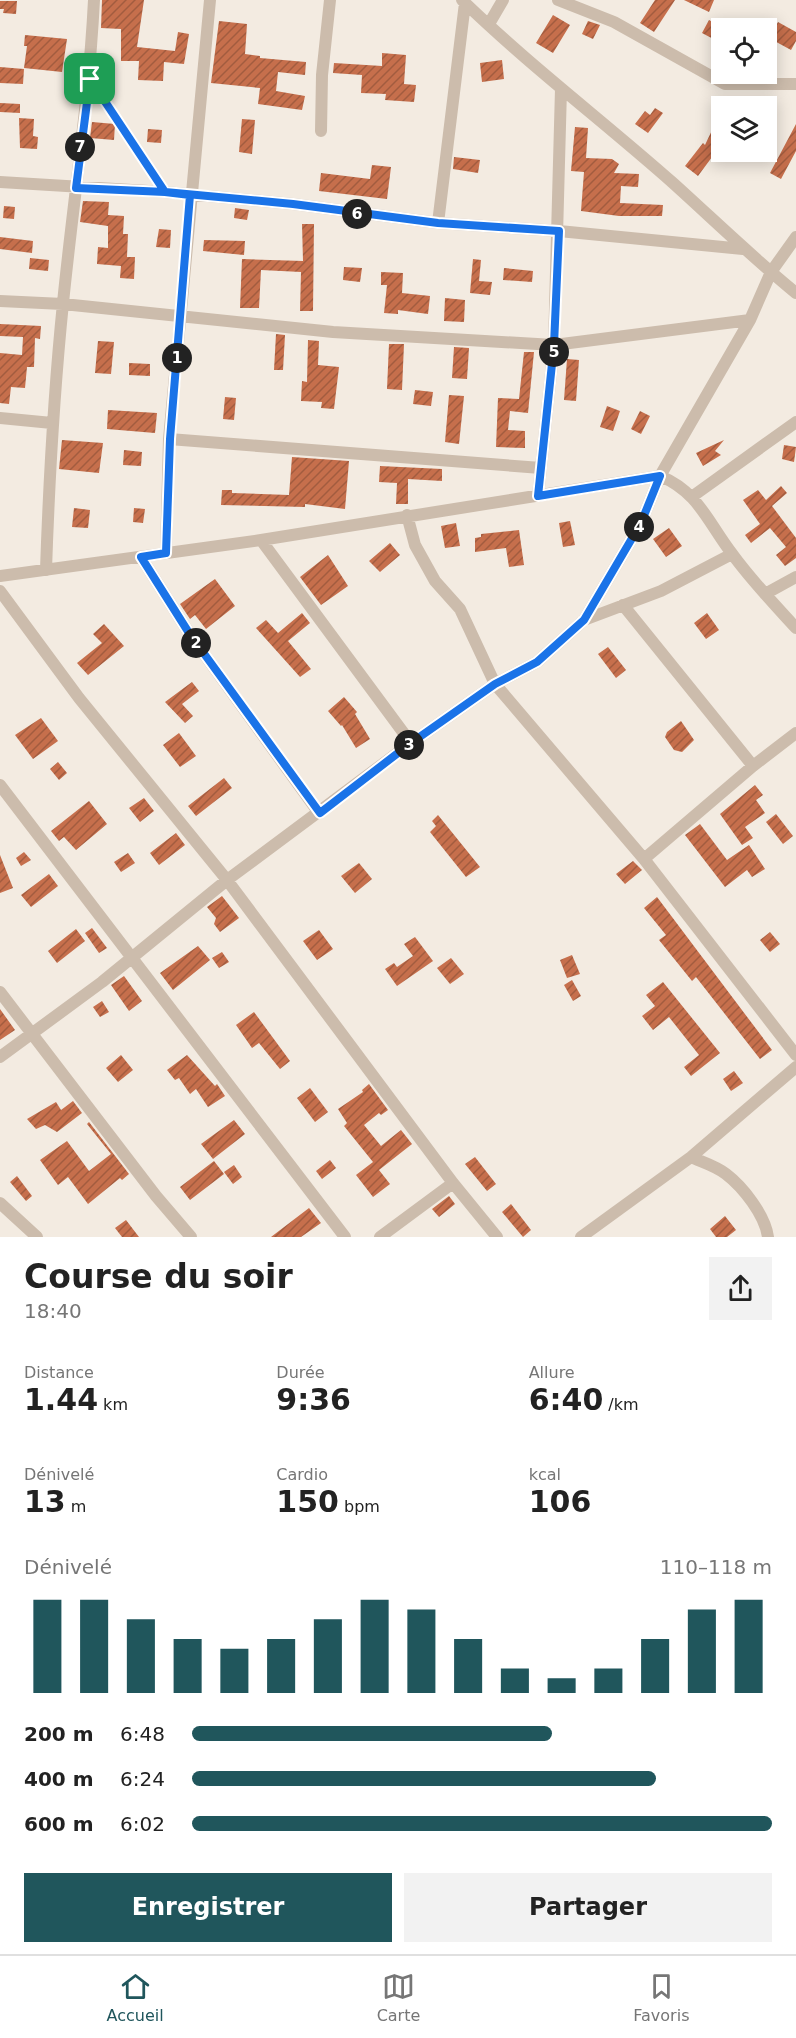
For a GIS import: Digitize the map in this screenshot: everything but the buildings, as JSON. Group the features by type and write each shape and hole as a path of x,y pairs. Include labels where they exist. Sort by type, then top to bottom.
{"street":[{"path":"46,570 52,423 63,304 90,79 94,0"},
{"path":"166,553 170,439 190,195 210,0"},
{"path":"321,131 322,75 330,0"},
{"path":"489,24 503,0"},
{"path":"558,0 614,22 725,84 796,84"},
{"path":"438,223 464,2"},
{"path":"464,2 561,89 674,184 743,249 796,293"},
{"path":"538,496 554,345 559,231 561,89"},
{"path":"0,182 165,192 293,204 438,223 559,231 743,249"},
{"path":"0,1057 102,982 227,880 320,813 411,743 495,684 537,662 584,620 641,523 660,476 750,320 771,272 796,237"},
{"path":"0,301 63,304 333,332 554,345 750,320"},
{"path":"0,418 52,423"},
{"path":"693,496 796,422"},
{"path":"170,439 541,468"},
{"path":"0,576 261,540 660,476 678,483 693,496 732,554 796,628"},
{"path":"406,516 415,545 435,581 460,609 495,684 644,859 796,1056"},
{"path":"261,540 411,743"},
{"path":"584,620 662,591 732,554"},
{"path":"141,557 189,633 320,813"},
{"path":"765,594 796,578"},
{"path":"0,591 79,698 227,880 453,1183 497,1237"},
{"path":"622,605 753,766"},
{"path":"644,859 753,766 796,733"},
{"path":"0,785 345,1237"},
{"path":"0,992 156,1196 191,1237"},
{"path":"581,1237 691,1157 796,1067"},
{"path":"691,1157 724,1172 737,1184 765,1225 768,1237"},
{"path":"380,1237 453,1183"},
{"path":"0,1203 37,1237"}],"path":[{"path":"90,79 165,192"}],"route":[{"path":"90,79 76,188 165,192 293,204 438,223 559,231 554,345 538,496 660,476 641,523 584,620 537,662 495,684 411,743 320,813 189,633 141,557 166,553 170,439 190,195 165,192 146,160 90,79"}]}
